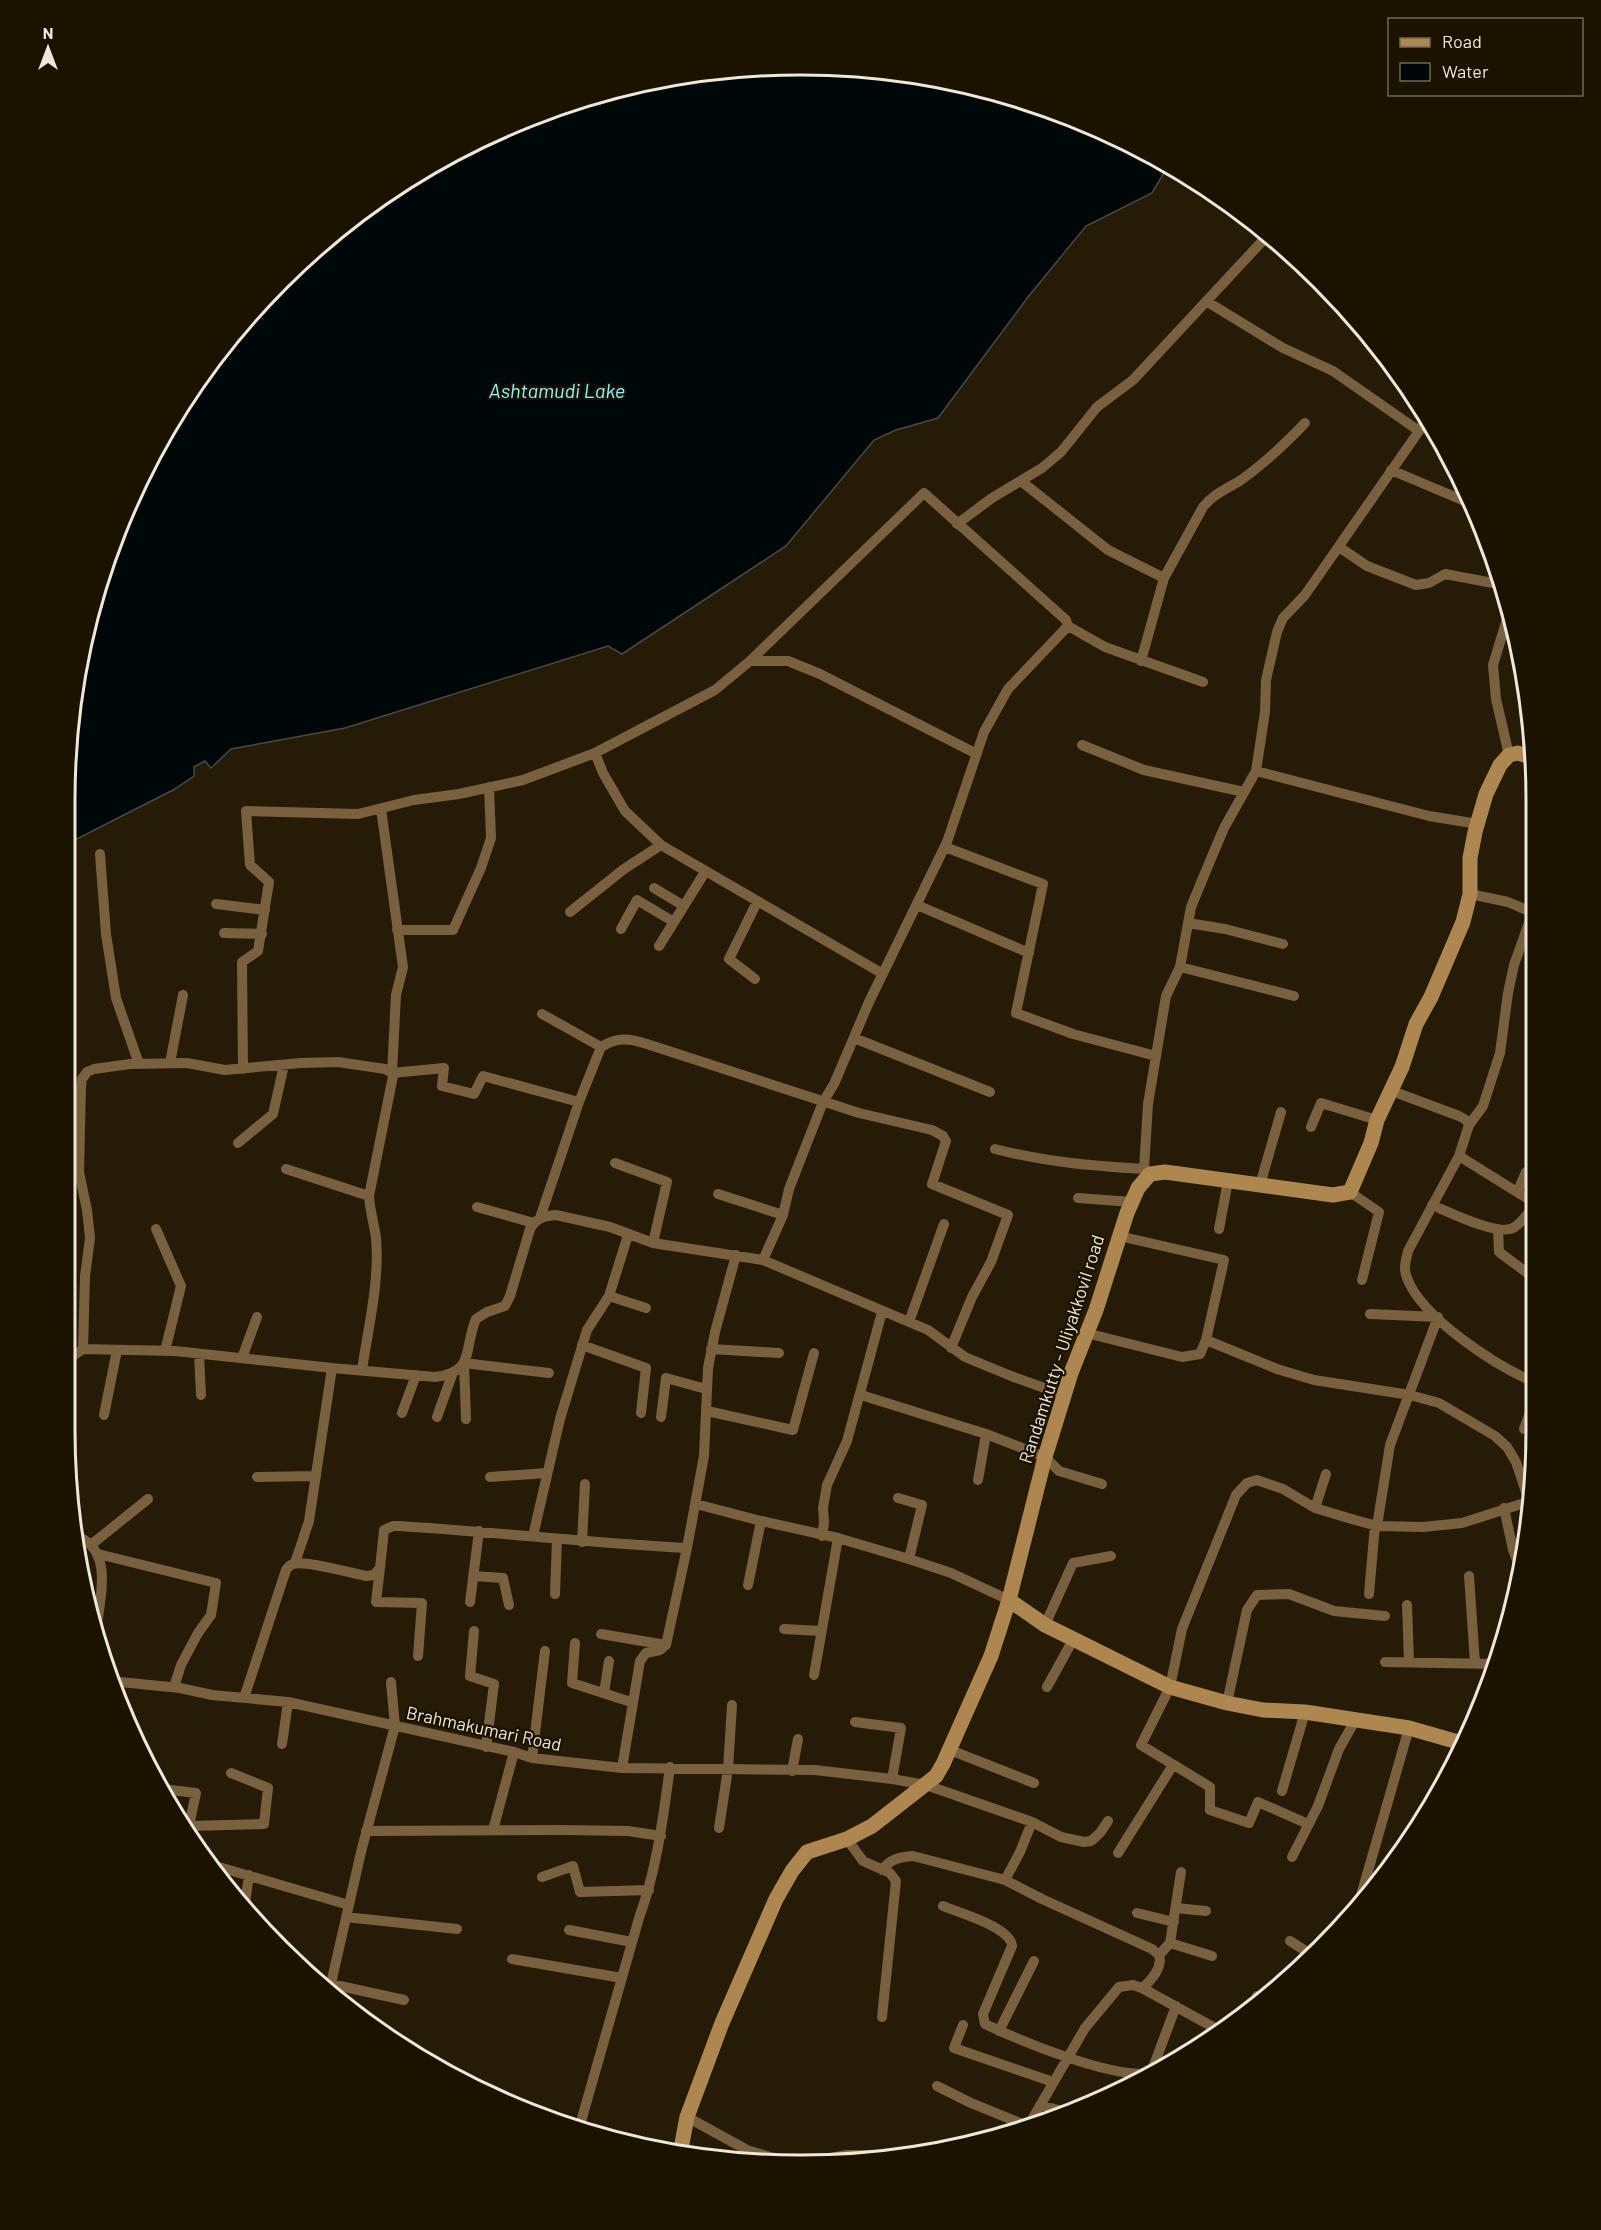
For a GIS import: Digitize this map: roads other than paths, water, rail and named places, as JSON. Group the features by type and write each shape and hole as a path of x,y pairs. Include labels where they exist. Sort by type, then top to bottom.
{"street":[{"path":"957,524 992,498 1042,468 1061,452 1097,407 1133,380 1262,241"},
{"path":"1206,301 1283,348 1333,371 1419,431"},
{"path":"1141,661 1164,578 1203,507 1211,497 1242,479 1280,450 1305,423"},
{"path":"1147,1171 1148,1104 1166,996 1180,967 1191,907 1219,838 1256,771 1265,712 1266,680 1277,632 1283,618 1305,595 1422,426"},
{"path":"1390,470 1460,499"},
{"path":"1021,481 1108,550 1164,578"},
{"path":"243,1069 242,962 258,951 269,882 250,865 246,810 358,814 414,800 523,780 595,753 715,690 750,661 924,493 1066,620 1068,626 1105,647 1203,682"},
{"path":"1339,547 1367,566 1416,585 1429,583 1445,574 1492,582"},
{"path":"763,1260 783,1215 789,1189 823,1102 834,1084 883,974 945,847 984,732 1008,690 1068,626"},
{"path":"1504,627 1493,664 1496,699 1509,755"},
{"path":"750,661 788,661 820,674 975,753"},
{"path":"1082,745 1143,770 1244,792"},
{"path":"595,753 603,773 625,810 661,845 757,903 883,974"},
{"path":"1350,1192 1416,1024 1431,997 1463,922 1470,894 1470,858 1486,794 1500,765 1509,755 1518,753 1524,755"},
{"path":"1256,771 1418,814 1478,824"},
{"path":"397,930 453,930 491,838 489,788"},
{"path":"362,1370 376,1276 376,1238 370,1214 369,1196 393,1079 396,995 403,968 381,810"},
{"path":"570,912 624,869 661,845"},
{"path":"945,847 1043,884 1016,1012 1073,1034 1156,1056"},
{"path":"100,854 106,934 114,989 139,1064"},
{"path":"659,946 705,872"},
{"path":"654,888 684,906"},
{"path":"1470,894 1508,902 1526,910"},
{"path":"621,930 637,900 674,922"},
{"path":"755,979 729,959 757,903"},
{"path":"216,904 265,910"},
{"path":"917,905 1029,953"},
{"path":"1188,923 1225,929 1282,944"},
{"path":"224,933 262,934"},
{"path":"1526,933 1514,965 1503,1020 1500,1053 1483,1106 1468,1125 1459,1156 1408,1251 1404,1270 1411,1287 1464,1341 1526,1378"},
{"path":"1180,967 1294,996"},
{"path":"170,1063 183,995"},
{"path":"542,1014 601,1047"},
{"path":"466,1419 464,1363 476,1319 487,1312 505,1306 601,1047 618,1039 629,1038 823,1102 932,1130 943,1136 946,1141 932,1184 1008,1215 991,1262 972,1297 951,1348"},
{"path":"854,1038 990,1092"},
{"path":"83,1349 85,1276 90,1238 79,1172 79,1142 81,1087 87,1072 94,1069 139,1064 170,1063 187,1063 225,1070 338,1062 377,1067 392,1073 444,1068 442,1086 474,1094 483,1076 579,1102"},
{"path":"238,1143 273,1114 284,1065"},
{"path":"1392,1090 1460,1116 1466,1120 1468,1125"},
{"path":"1311,1127 1321,1103 1377,1120"},
{"path":"1260,1185 1281,1112"},
{"path":"75,1142 79,1142"},
{"path":"995,1149 1034,1159 1082,1165 1165,1172 1333,1195 1350,1192 1379,1212 1362,1280"},
{"path":"1459,1156 1526,1197"},
{"path":"615,1163 667,1182 653,1243"},
{"path":"286,1169 369,1196"},
{"name":"Randamkutty - Uliyakkovil road","path":"682,2145 687,2117 722,2023 776,1899 792,1871 807,1852 847,1839 872,1826 926,1785 936,1776 950,1750 990,1656 1009,1600 1045,1457 1064,1395 1119,1236 1147,1171"},
{"path":"1518,1191 1526,1172"},
{"path":"1219,1229 1228,1181"},
{"path":"718,1194 783,1215"},
{"path":"1078,1198 1132,1202"},
{"path":"1432,1205 1505,1230 1516,1226 1526,1215"},
{"path":"477,1207 537,1220 556,1215 610,1227 653,1243 763,1260 928,1330 965,1357 1064,1395"},
{"path":"909,1322 944,1224"},
{"path":"156,1229 181,1286 165,1351"},
{"path":"1498,1229 1500,1252 1526,1272"},
{"path":"533,1536 560,1419 586,1330 609,1296 628,1235"},
{"path":"1086,1333 1182,1357 1200,1354 1206,1340 1224,1260 1119,1236"},
{"path":"622,1768 632,1702 643,1656 646,1653 660,1650 666,1645 704,1456 707,1411 705,1389 711,1349 736,1256"},
{"path":"609,1296 646,1308"},
{"path":"822,1536 827,1485 847,1441 882,1312"},
{"path":"1370,1314 1438,1317"},
{"path":"242,1358 257,1317"},
{"path":"1369,1594 1376,1525 1390,1445 1438,1317"},
{"path":"1206,1340 1277,1369 1314,1380 1410,1395 1439,1403 1500,1440 1516,1462 1523,1483"},
{"path":"582,1345 646,1368 641,1413"},
{"path":"75,1354 83,1349 165,1351 435,1377 452,1375 464,1363"},
{"path":"711,1349 779,1353"},
{"path":"104,1415 117,1350"},
{"path":"707,1411 793,1430 814,1353"},
{"path":"199,1354 201,1395"},
{"path":"464,1363 549,1373"},
{"path":"295,1563 309,1521 332,1368"},
{"path":"402,1413 416,1375"},
{"path":"437,1417 452,1375"},
{"path":"661,1417 666,1378 705,1389"},
{"path":"861,1395 986,1434 1045,1457 1059,1471 1102,1484"},
{"path":"1524,1429 1526,1423"},
{"path":"978,1480 986,1434"},
{"path":"490,1477 547,1473"},
{"path":"1315,1508 1326,1474"},
{"path":"257,1477 316,1476"},
{"path":"1308,1824 1258,1802 1249,1823 1210,1810 1210,1786 1141,1745 1170,1687 1182,1629 1236,1495 1247,1483 1257,1480 1283,1489 1315,1508 1376,1525 1423,1527 1462,1523 1522,1503"},
{"path":"582,1542 585,1484"},
{"path":"898,1498 922,1505 909,1559"},
{"path":"95,1549 148,1499"},
{"path":"696,1504 838,1538 951,1574 1009,1600 1045,1625 1170,1687 1227,1703 1263,1710 1305,1712 1356,1719 1409,1728 1455,1741"},
{"path":"1504,1508 1515,1553"},
{"path":"748,1585 761,1521"},
{"path":"418,1656 422,1603 376,1602 384,1530 388,1527 479,1531 582,1542 687,1548"},
{"path":"470,1602 479,1531"},
{"path":"814,1675 838,1538"},
{"path":"555,1594 557,1539"},
{"path":"84,1541 95,1549 216,1583 211,1616 198,1633 181,1665 174,1688"},
{"path":"95,1549 101,1570 98,1607"},
{"path":"1045,1625 1073,1563 1111,1556"},
{"path":"244,1698 289,1566 295,1563 310,1564 366,1576 374,1575 380,1568"},
{"path":"473,1576 503,1578 508,1605"},
{"path":"1469,1576 1475,1663"},
{"path":"1227,1703 1247,1610 1257,1595 1289,1594 1334,1611 1385,1616"},
{"path":"1407,1605 1409,1662"},
{"path":"784,1629 820,1631"},
{"path":"474,1631 470,1676 494,1684 486,1747"},
{"path":"601,1634 666,1645"},
{"path":"1047,1687 1074,1638"},
{"path":"575,1643 572,1683 632,1702"},
{"path":"532,1758 545,1651"},
{"path":"604,1694 609,1661"},
{"path":"1385,1662 1487,1664"},
{"name":"Brahmakumari Road","path":"121,1682 212,1695 288,1702 514,1752 532,1758 622,1768 815,1770 891,1779 926,1785 1032,1822 1061,1837 1083,1842 1091,1841 1108,1821"},
{"path":"331,1982 366,1830 395,1726 391,1682"},
{"path":"282,1744 288,1702"},
{"path":"719,1828 728,1770 732,1705"},
{"path":"1282,1791 1305,1712"},
{"path":"1292,1857 1318,1806 1340,1749 1356,1719"},
{"path":"855,1722 901,1728 891,1779"},
{"path":"1364,1886 1409,1728"},
{"path":"792,1771 798,1739"},
{"path":"950,1750 1034,1783"},
{"path":"493,1830 514,1752"},
{"path":"1118,1853 1173,1765"},
{"path":"581,2120 649,1890 661,1836 670,1767"},
{"path":"195,1830 264,1824 268,1788 231,1773"},
{"path":"171,1790 196,1793 190,1822"},
{"path":"1005,1880 1032,1822"},
{"path":"366,1830 628,1831 661,1836"},
{"path":"847,1839 863,1862 893,1875 896,1881 882,2017"},
{"path":"882,1870 887,1863 900,1857 913,1856 1005,1880 1042,1899 1136,1940 1159,1955"},
{"path":"542,1877 573,1866 580,1892 649,1890"},
{"path":"223,1868 349,1905"},
{"path":"1142,1988 1149,1982 1160,1964 1159,1955 1170,1943 1181,1872"},
{"path":"246,1897 249,1875"},
{"path":"943,1906 992,1926 1005,1933 1012,1941 983,2014 985,2024 1067,2057 1133,2074"},
{"path":"1176,1908 1206,1911"},
{"path":"1137,1913 1174,1922"},
{"path":"346,1917 457,1929"},
{"path":"569,1930 632,1942"},
{"path":"1290,1941 1305,1951"},
{"path":"1170,1943 1212,1956"},
{"path":"512,1959 622,1978"},
{"path":"999,2031 1034,1961"},
{"path":"1034,2116 1085,2028 1119,1988 1126,1985 1142,1988 1213,2027"},
{"path":"340,1990 404,2000"},
{"path":"1154,2063 1176,2006"},
{"path":"963,2025 954,2048 1053,2082"},
{"path":"937,2086 1016,2121"},
{"path":"1040,2105 1054,2109"},
{"path":"687,2117 747,2150 758,2153"}],"water":[{"name":"Ashtamudi Lake","path":"800,75 895,81 988,100 1078,130 1164,173 1152,193 1086,226 1028,297 938,418 896,430 874,440 786,546 622,654 608,646 345,728 231,749 211,768 205,761 194,767 194,776 173,790 75,840 77,753 81,706 89,659 100,613 130,523 172,438 197,397 255,322 287,287 322,255 397,197 438,172 523,130 613,100 706,81"}]}
